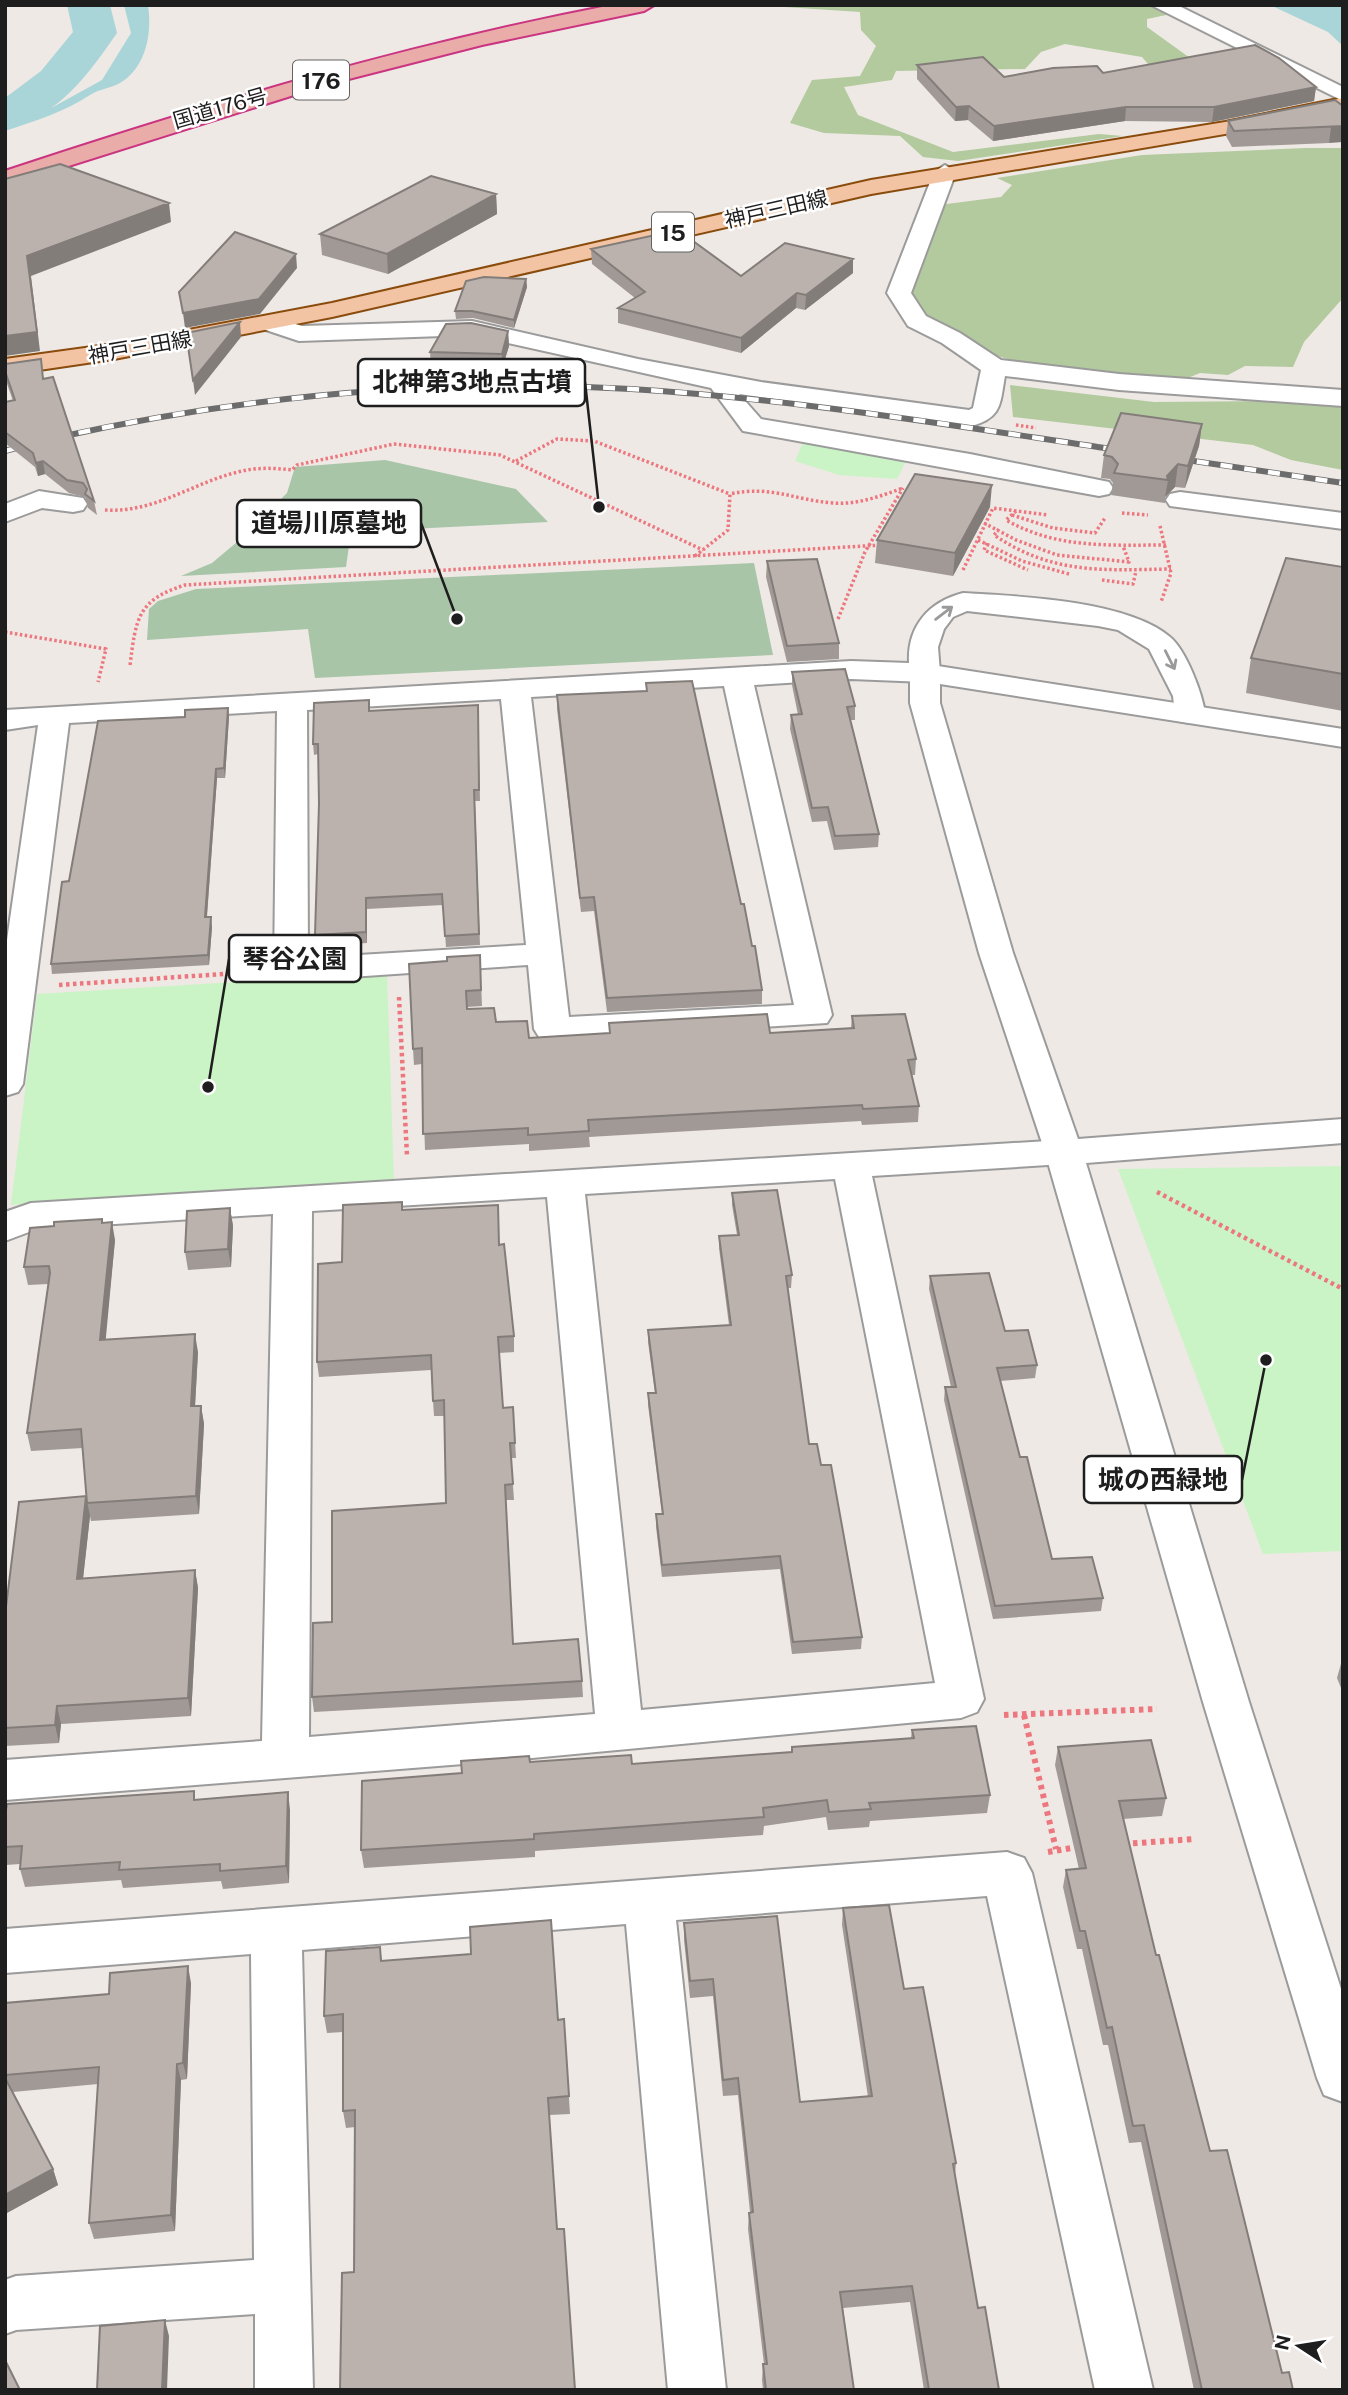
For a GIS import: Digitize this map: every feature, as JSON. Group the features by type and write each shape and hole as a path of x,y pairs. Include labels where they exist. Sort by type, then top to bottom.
{"highway":[{"name":"国道176号","path":"5,164 200,99 367,53 581,5"},
{"name":"国道176号","path":"5,179 154,128 373,65 521,30 644,5"}],"main road":[{"name":"神戸三田線","path":"5,367 272,324 945,173 1208,133 1343,104"}],"street":[{"path":"1161,5 1343,95"},
{"path":"945,173 899,293 917,321 951,338 990,388"},
{"path":"272,324 299,334 434,327 472,328 638,367 958,418 977,416 990,388"},
{"path":"720,382 728,397 752,425 970,462 1103,500"},
{"path":"990,388 1146,385 1343,398"},
{"path":"5,514 38,499 73,504"},
{"path":"1180,500 1343,521"},
{"path":"1190,714 1188,696 1161,644 1127,623 1001,604 963,602 943,611 930,627 923,647 925,704 993,940 1064,1152 1226,1702 1343,2078"},
{"path":"5,720 55,714 292,700 852,670 925,673 1343,738"},
{"path":"514,690 552,1028 814,1015 737,677"},
{"path":"292,700 291,970 542,954"},
{"path":"5,1084 55,714"},
{"path":"9,1220 31,1216 1064,1152 1343,1131"},
{"path":"5,1780 620,1731 961,1699 851,1165"},
{"path":"565,1182 620,1731"},
{"path":"285,1759 293,1200"},
{"path":"5,1951 1007,1873 1124,2390"},
{"path":"649,1899 697,2390"},
{"path":"276,1928 284,2390"},
{"path":"5,2307 102,2295 281,2285"}],"path":[{"path":"515,461 556,439 594,441 730,494 746,490 776,489 822,501 846,503 904,488 868,545 838,619"},
{"path":"73,504 116,512 133,510 237,472 270,468 292,470 297,465 394,444 487,452 515,461 703,550"},
{"path":"695,556 728,530 730,494"},
{"path":"1012,515 1045,528 1095,533 1104,524 1103,500"},
{"path":"959,578 993,508 1017,511 1006,520 1044,540 1100,547 1166,545"},
{"path":"1158,522 1171,569 1160,610"},
{"path":"984,523 1033,548 1078,559 1129,562 1123,546"},
{"path":"999,530 994,535 1001,541 1049,562 1078,568 1136,571 1144,568 1171,569"},
{"path":"978,540 1022,561 1076,576"},
{"path":"987,543 984,550 1036,573"},
{"path":"130,665 140,610 156,594 185,585 883,545"},
{"path":"1095,579 1133,584 1136,571"},
{"path":"5,632 106,649 92,713"},
{"path":"397,962 408,1192"},
{"path":"20,988 291,970"},
{"path":"1157,1192 1343,1289"},
{"path":"961,1699 998,1715 1157,1709"},
{"path":"1024,1715 1056,1849"},
{"path":"1111,1845 1194,1839"},
{"path":"1007,1873 1056,1849 1083,1847"}],"green space":[{"path":"755,5 1147,5 1171,14 1147,19 1147,27 1197,63 1155,72 1142,57 1065,44 1041,52 1025,69 896,71 892,80 844,87 858,115 953,152 1099,134 1123,136 958,161 923,157 900,136 824,133 790,123 812,80 860,76 876,46 861,30 860,12"},
{"path":"1343,148 1343,298 1304,342 1293,367 1245,366 1228,375 1200,373 1173,384 1021,363 987,353 926,321 911,294 939,205 1001,197 1012,185 997,178 1142,155"},
{"path":"1010,385 1154,402 1277,401 1343,405 1343,470 1291,460 1253,445 1013,417"},
{"path":"804,441 908,457 897,479 839,475 795,461"},
{"path":"385,460 516,489 548,522 351,532 346,567 181,576 212,563 243,537 287,493 295,467"},
{"path":"754,563 773,655 315,678 308,629 147,640 149,609 158,601 196,589"},
{"path":"387,973 394,1180 11,1205 37,994"},
{"path":"1343,1166 1343,1551 1263,1554 1118,1169"}],"water":[{"path":"124,5 148,5 149,15 146,48 129,76 120,83 60,111 5,131 5,118 27,109 42,111 53,107 102,80 131,33"},
{"path":"1270,5 1343,7 1343,46 1328,32"}],"building":[{"path":"1255,45 1279,58 1316,87 1214,107 1126,107 994,126 969,106 956,107 917,65 983,57 1004,77 1053,68 1097,66 1103,73"},
{"path":"1335,100 1343,106 1343,126 1234,131 1228,121"},
{"path":"60,164 169,203 27,256 37,332 5,336 5,179"},
{"path":"431,176 496,194 387,254 320,234"},
{"path":"678,230 741,276 785,243 853,259 806,295 797,293 741,338 618,308 645,292 591,249"},
{"path":"235,232 296,254 259,299 183,313 179,292"},
{"path":"484,277 526,279 514,320 472,311 455,311 466,281"},
{"path":"240,322 193,380 186,333"},
{"path":"471,323 508,331 502,354 430,352 446,324"},
{"path":"41,359 43,379 53,377 94,501 85,494 87,489 83,483 67,480 43,461 36,463 33,453 5,432 5,402 15,400 5,364"},
{"path":"1121,413 1202,424 1188,466 1178,464 1167,476 1168,480 1114,473 1118,464 1112,457 1104,455"},
{"path":"915,474 992,485 955,553 877,540"},
{"path":"1286,558 1343,567 1343,674 1251,658"},
{"path":"817,559 839,643 787,646 767,561"},
{"path":"845,669 855,706 847,707 879,834 835,836 828,807 812,808 791,715 802,714 792,672"},
{"path":"692,681 741,904 744,904 752,946 755,946 762,990 607,998 594,897 580,898 557,695 647,691 646,683"},
{"path":"369,700 369,711 478,705 479,790 474,790 479,934 445,936 442,894 366,898 366,932 315,935 319,804 318,744 313,744 314,703"},
{"path":"228,708 224,768 216,769 205,917 211,917 208,955 51,964 62,882 69,881 98,721 185,717 185,710"},
{"path":"480,955 481,990 466,991 467,1009 494,1008 496,1022 527,1021 529,1038 610,1033 609,1023 767,1014 770,1033 854,1028 852,1016 905,1014 916,1059 908,1060 919,1106 863,1109 862,1105 588,1120 589,1131 528,1135 528,1128 423,1134 422,1048 413,1049 409,964 447,961 447,957"},
{"path":"777,1190 792,1275 786,1276 809,1444 817,1444 821,1465 831,1465 862,1637 793,1642 780,1556 662,1565 656,1514 663,1514 648,1393 656,1393 648,1330 731,1325 719,1236 739,1235 732,1193"},
{"path":"402,1202 402,1210 498,1205 499,1245 504,1244 514,1336 498,1337 503,1408 513,1407 515,1443 510,1443 513,1484 505,1485 513,1644 578,1639 582,1681 312,1697 313,1623 332,1622 332,1511 446,1503 444,1400 433,1401 431,1355 317,1362 318,1264 342,1262 343,1205"},
{"path":"230,1208 228,1249 185,1252 187,1211"},
{"path":"102,1219 102,1223 112,1222 100,1340 195,1334 191,1406 201,1406 196,1496 87,1503 81,1429 27,1433 50,1273 49,1266 24,1267 30,1228 54,1226 54,1222"},
{"path":"989,1273 1005,1331 1028,1330 1037,1365 997,1368 1020,1457 1027,1457 1052,1559 1092,1557 1103,1598 995,1606 945,1387 956,1387 930,1276"},
{"path":"86,1496 77,1579 195,1570 188,1698 57,1706 55,1725 5,1728 5,1615 19,1502"},
{"path":"976,1726 990,1795 869,1803 871,1809 829,1812 827,1800 763,1808 764,1817 534,1834 534,1839 361,1850 362,1781 462,1773 461,1761 529,1756 530,1762 631,1755 632,1764 792,1752 792,1747 914,1738 912,1730"},
{"path":"1151,1740 1166,1798 1119,1801 1156,1955 1159,1955 1210,2151 1227,2150 1282,2373 1289,2372 1293,2390 1202,2390 1144,2125 1133,2126 1112,2027 1107,2028 1085,1931 1080,1931 1066,1870 1086,1868 1058,1747"},
{"path":"194,1791 194,1800 288,1792 286,1866 220,1871 220,1864 119,1870 120,1862 20,1869 22,1846 5,1847 7,1804"},
{"path":"889,1905 904,1989 923,1987 956,2163 953,2164 978,2308 985,2307 999,2390 929,2390 912,2286 840,2292 854,2390 766,2390 763,2364 767,2364 749,2213 753,2212 738,2078 723,2080 713,1979 690,1981 684,1923 777,1916 800,2102 872,2096 843,1908"},
{"path":"551,1920 558,2020 564,2019 569,2096 548,2098 557,2229 564,2229 575,2390 340,2390 342,2273 354,2272 355,2110 343,2111 343,2014 324,2016 326,1951 380,1947 381,1961 471,1954 470,1927"},
{"path":"188,1966 183,2063 177,2064 171,2215 89,2223 99,2067 5,2075 5,2003 109,1994 110,1973"},
{"path":"5,2078 53,2169 5,2195"},
{"path":"165,2320 162,2390 97,2390 100,2326"},
{"path":"5,2360 20,2390 5,2390"}],"waterway":[{"path":"5,115 47,91 76,59 95,33 88,5"}],"railway":[{"path":"55,438 126,423 269,401 413,389 558,386 631,389 755,400 1125,451"},
{"path":"5,451 31,444"},
{"path":"1173,458 1343,483"}],"place":[{"name":"北神第3地点古墳","path":"599,507"},
{"name":"道場川原墓地","path":"457,619"},
{"name":"琴谷公園","path":"208,1087"},
{"name":"城の西緑地","path":"1266,1360"}]}
